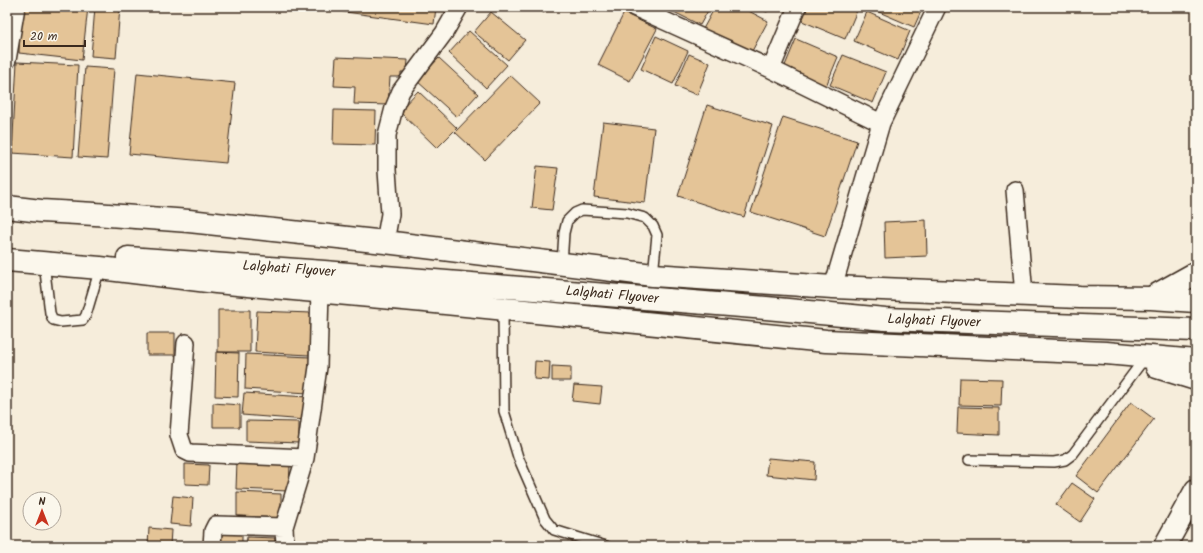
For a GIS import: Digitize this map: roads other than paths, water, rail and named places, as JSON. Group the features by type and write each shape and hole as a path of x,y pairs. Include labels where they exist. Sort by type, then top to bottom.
{"main road":[{"path":"10,212 41,211 189,221 385,242 653,275 833,287 1080,298 1151,298 1196,301"},
{"path":"7,260 36,263 101,262 216,282 320,290 826,341 1106,353 1196,361"},
{"name":"Lalghati Flyover","path":"101,262 355,274 885,319 1196,330"},
{"path":"1151,298 1196,274"},
{"path":"1106,353 1196,379"},
{"path":"1165,546 1193,495"}],"street":[{"path":"7,60 16,7"},
{"path":"385,242 390,214 387,170 387,135 394,108 400,91 444,33 459,7"},
{"path":"635,7 771,69 881,123"},
{"path":"771,69 797,7"},
{"path":"833,287 881,123 937,7"},
{"path":"1015,190 1024,295"},
{"path":"285,546 284,527 305,458 318,367 320,290"},
{"path":"186,343 179,435 184,450 190,453 305,458"},
{"path":"212,546 213,531 216,525 284,527"}],"lane":[{"path":"562,264 564,233 567,221 574,213 582,210 627,213 645,218 653,226 657,235 653,275"},
{"path":"36,263 50,313 53,320 61,322 83,320 86,315 101,262"},
{"path":"503,309 504,411 518,457 545,519 554,530 606,546"},
{"path":"969,460 1054,462 1065,460 1073,454 1141,363"}]}
